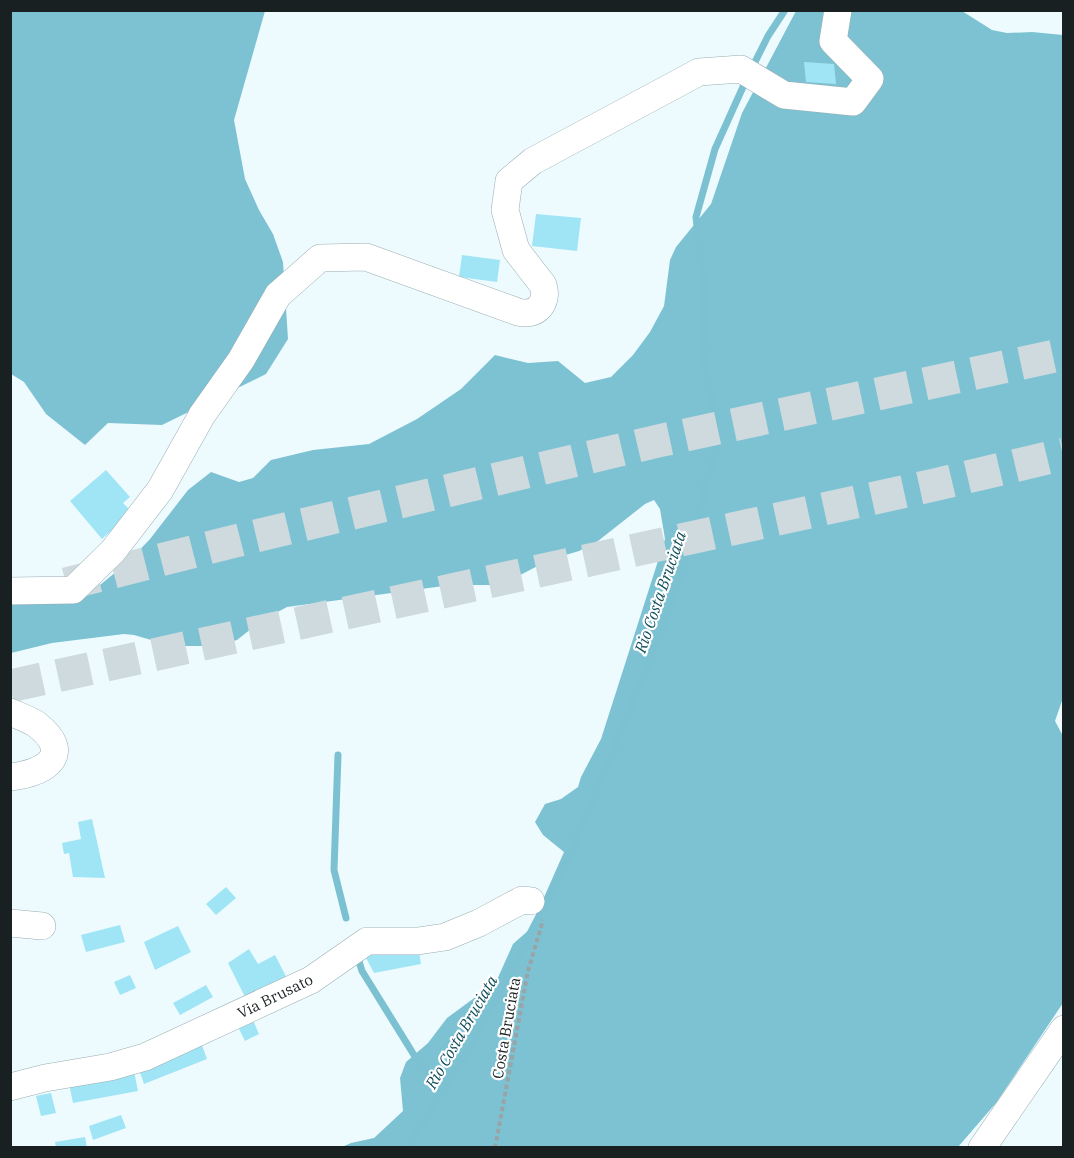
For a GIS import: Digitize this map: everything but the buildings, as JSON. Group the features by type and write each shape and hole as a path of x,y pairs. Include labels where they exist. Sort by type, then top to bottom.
{"street":[{"path":"10,591 73,590 113,551 160,490 202,415 241,360 278,295 320,258 366,256 524,314 535,311 543,302 545,290 516,250 505,210 509,181 533,161 699,72 741,69 784,95 853,102 870,79 833,41 838,10"},
{"path":"10,712 34,723 53,743 53,756 47,766 35,773 10,777"},
{"name":"Via Brusato","path":"10,1087 45,1078 110,1067 145,1057 311,980 367,941 418,941 445,937 479,923 522,900 538,908"},
{"path":"10,923 42,926"},
{"path":"982,1148 1064,1029"}],"path":[{"name":"Costa Bruciata","path":"495,1148 538,908"}],"shaded area":[{"path":"10,11 265,11 234,120 245,179 273,234 283,262 288,339 266,374 162,425 108,423 85,445 46,414 24,382 11,374"},
{"path":"796,11 962,11 992,30 1007,33 1032,32 1063,35 1064,695 1055,721 1064,738 1063,1003 996,1103 958,1147 342,1147 374,1138 403,1111 400,1078 406,1062 428,1043 447,1018 496,982 513,944 530,929 564,852 543,835 535,822 545,804 561,799 578,787 601,739 665,539 660,509 654,500 645,504 598,541 579,551 549,560 505,583 451,585 287,607 261,621 237,640 217,646 172,646 124,634 52,643 11,653 10,600 70,600 100,585 128,562 150,539 188,490 211,472 239,482 253,478 271,460 313,450 369,444 417,419 461,389 495,355 528,363 558,361 585,383 611,377 633,355 650,332 664,306 670,260 676,247 711,204 742,113"}],"waterway":[{"name":"Rio Costa Bruciata","path":"752,68 768,36 785,10"},
{"name":"Rio Costa Bruciata","path":"407,1148 476,1038 568,860 663,629 694,537 707,480 717,451 715,422 702,346 703,281 696,217 715,149 747,78"},
{"path":"338,755 334,870 346,918"},
{"path":"357,955 362,971 441,1095"}],"tunnel":[{"path":"66,584 247,538 658,441 1064,354"},
{"path":"10,686 934,485 1064,454"}]}
